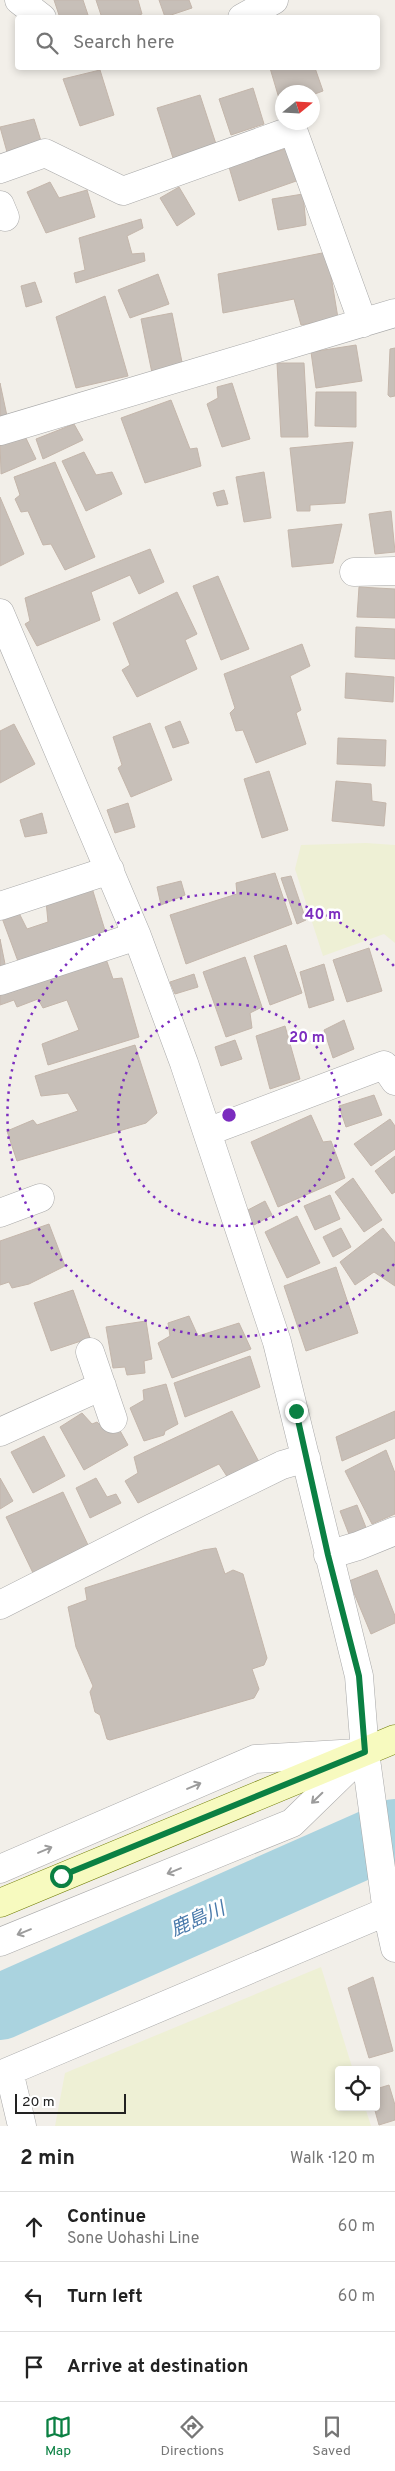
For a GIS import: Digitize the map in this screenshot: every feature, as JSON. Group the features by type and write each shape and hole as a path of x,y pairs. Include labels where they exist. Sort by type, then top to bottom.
{"main road":[{"path":"0,1902 395,1739"}],"street":[{"path":"20,0 38,15"},
{"path":"0,169 45,153 123,191 293,130 363,323"},
{"path":"0,431 395,313"},
{"path":"354,572 395,571"},
{"path":"0,614 110,870 184,1062 277,1342 359,1676 371,1799 381,1870 391,1910 395,1948"},
{"path":"0,906 110,870"},
{"path":"0,981 136,936"},
{"path":"207,1132 384,1066 395,1081"},
{"path":"0,1213 40,1198"},
{"path":"90,1352 113,1419"},
{"path":"0,1432 102,1386"},
{"path":"0,1605 152,1528 282,1466 306,1458"},
{"path":"328,1555 358,1546 395,1531"},
{"path":"0,1869 255,1760 365,1752"},
{"path":"0,1942 292,1823 365,1752"},
{"path":"22,2126 4,2073 391,1910"}],"green space":[{"path":"366,843 395,845 395,943 384,934 323,956 295,869 301,845"},
{"path":"321,1967 352,2066 335,2066 335,2111 366,2111 371,2126 55,2126 65,2073"}],"building":[{"path":"54,0 83,0 88,15 59,15"},
{"path":"96,0 138,0 142,14 139,15 101,15"},
{"path":"159,0 189,0 192,8 171,15 164,15"},
{"path":"100,70 114,115 80,126 63,79"},
{"path":"271,70 316,70 323,91 320,92 320,85 275,85"},
{"path":"253,88 264,124 231,135 219,99"},
{"path":"200,95 216,144 173,158 157,108"},
{"path":"34,119 41,141 7,152 0,127"},
{"path":"291,147 302,179 239,201 229,167"},
{"path":"50,182 59,198 87,190 95,217 46,233 27,192"},
{"path":"179,187 195,214 177,226 160,198"},
{"path":"303,194 306,225 278,230 272,199"},
{"path":"141,219 143,228 127,236 132,254 144,253 145,261 76,283 74,273 85,270 79,238"},
{"path":"327,252 338,318 301,325 294,299 223,313 218,274"},
{"path":"158,274 169,304 130,318 118,290"},
{"path":"35,282 42,302 26,307 21,286"},
{"path":"105,296 128,376 76,388 56,317"},
{"path":"172,313 183,367 152,373 141,319"},
{"path":"356,345 362,381 316,388 311,352"},
{"path":"395,348 395,396 390,397 388,395 390,349"},
{"path":"277,363 304,363 308,437 281,437"},
{"path":"0,383 7,416 0,417"},
{"path":"232,383 250,439 222,447 207,404 218,398 217,387"},
{"path":"316,392 356,392 356,427 315,426"},
{"path":"171,400 190,449 197,448 201,466 145,483 121,418"},
{"path":"74,424 83,440 43,459 36,439"},
{"path":"23,432 36,459 1,474 0,441"},
{"path":"353,442 345,503 310,505 310,511 297,511 290,448"},
{"path":"84,452 96,475 112,472 122,494 86,511 62,461"},
{"path":"55,462 95,557 65,570 51,544 43,545 28,511 21,512 15,499 20,495 14,477"},
{"path":"264,472 271,518 244,522 236,477"},
{"path":"224,490 228,504 217,506 213,493"},
{"path":"0,497 24,554 0,566"},
{"path":"391,511 395,552 375,554 369,514"},
{"path":"342,524 333,563 292,567 288,530"},
{"path":"150,549 164,582 139,594 130,575 91,592 100,620 37,646 25,624 30,621 25,598"},
{"path":"218,576 249,649 221,660 193,586"},
{"path":"359,587 395,589 395,618 357,617"},
{"path":"177,592 197,634 185,640 197,669 137,697 122,670 130,665 113,623"},
{"path":"356,627 395,629 395,659 355,657"},
{"path":"302,644 310,666 290,676 301,710 296,713 306,744 256,763 243,730 236,731 230,713 235,708 224,674"},
{"path":"346,673 394,677 393,702 345,698"},
{"path":"180,721 189,743 173,748 165,727"},
{"path":"150,723 172,780 131,797 118,768 122,765 113,737"},
{"path":"14,724 35,764 0,783 0,731"},
{"path":"338,738 386,740 385,766 337,764"},
{"path":"269,771 288,830 262,838 244,779"},
{"path":"336,781 371,784 372,801 386,803 384,826 332,821"},
{"path":"128,803 135,827 115,833 107,810"},
{"path":"42,813 47,833 25,837 20,820"},
{"path":"275,873 292,924 186,964 170,915 237,894 236,883"},
{"path":"291,876 306,920 297,924 281,878"},
{"path":"181,881 185,895 161,905 157,887"},
{"path":"92,888 107,937 19,964 2,918 18,911 27,929 48,922 46,901"},
{"path":"0,939 6,969 0,970"},
{"path":"286,945 302,993 270,1005 254,956"},
{"path":"369,948 382,991 347,1002 333,960"},
{"path":"105,956 113,979 122,978 139,1037 48,1065 42,1044 79,1030 67,1000 43,1008 38,999 17,1007 14,1000 0,1005 0,987"},
{"path":"245,957 262,1007 250,1013 252,1028 226,1037 203,972"},
{"path":"324,964 334,1000 309,1008 300,972"},
{"path":"194,974 198,987 175,994 170,982"},
{"path":"344,1020 354,1049 333,1058 324,1030"},
{"path":"285,1026 300,1079 270,1089 256,1036"},
{"path":"235,1040 242,1059 221,1066 215,1047"},
{"path":"135,1045 157,1113 146,1123 17,1161 7,1131 33,1120 37,1125 78,1111 68,1093 41,1096 35,1076"},
{"path":"374,1095 382,1115 346,1127 339,1106"},
{"path":"311,1115 323,1142 331,1141 345,1178 278,1207 251,1142"},
{"path":"390,1119 395,1126 395,1149 371,1166 354,1144"},
{"path":"395,1156 395,1192 392,1194 375,1171"},
{"path":"353,1178 382,1220 364,1232 335,1192"},
{"path":"330,1195 340,1219 315,1230 304,1206"},
{"path":"265,1201 272,1215 254,1225 246,1211"},
{"path":"297,1216 320,1263 287,1278 265,1232"},
{"path":"49,1224 65,1266 29,1284 12,1288 9,1282 0,1285 0,1241"},
{"path":"341,1228 351,1247 333,1257 323,1237"},
{"path":"383,1228 395,1243 395,1286 374,1272 355,1285 340,1262"},
{"path":"336,1267 358,1333 306,1351 284,1286"},
{"path":"73,1290 90,1338 51,1351 34,1303"},
{"path":"189,1316 198,1336 239,1323 251,1349 172,1378 158,1343 170,1336 168,1323"},
{"path":"146,1321 152,1359 144,1361 145,1373 127,1375 125,1367 113,1368 106,1327"},
{"path":"250,1356 260,1387 185,1417 174,1383"},
{"path":"166,1384 178,1424 165,1431 164,1435 144,1441 130,1408 144,1400 143,1390"},
{"path":"232,1411 259,1462 228,1478 219,1464 138,1503 125,1481 138,1473 134,1457"},
{"path":"395,1411 395,1438 342,1461 336,1437"},
{"path":"82,1413 92,1424 97,1422 107,1432 118,1427 128,1445 84,1470 60,1427"},
{"path":"44,1436 65,1476 33,1493 11,1452"},
{"path":"386,1450 395,1473 395,1514 372,1524 345,1471"},
{"path":"0,1478 13,1501 0,1509"},
{"path":"96,1478 107,1497 116,1494 121,1503 90,1518 76,1488"},
{"path":"63,1492 88,1545 33,1573 6,1517"},
{"path":"357,1505 367,1530 350,1537 340,1511"},
{"path":"216,1548 225,1574 233,1570 243,1574 267,1658 264,1665 252,1669 259,1689 254,1698 110,1740 107,1739 100,1715 95,1712 90,1692 93,1686 76,1647 68,1607 87,1600 85,1588 203,1550"},
{"path":"377,1570 395,1616 395,1623 371,1634 349,1581"},
{"path":"373,1977 393,2051 369,2058 348,1988"},
{"path":"389,2085 395,2105 395,2120 379,2125 375,2111 380,2111 380,2088"}],"waterway":[{"name":"鹿島川","path":"0,2007 395,1832"}],"route":[{"path":"61,1876 365,1752 359,1676 328,1555 296,1411"}]}
